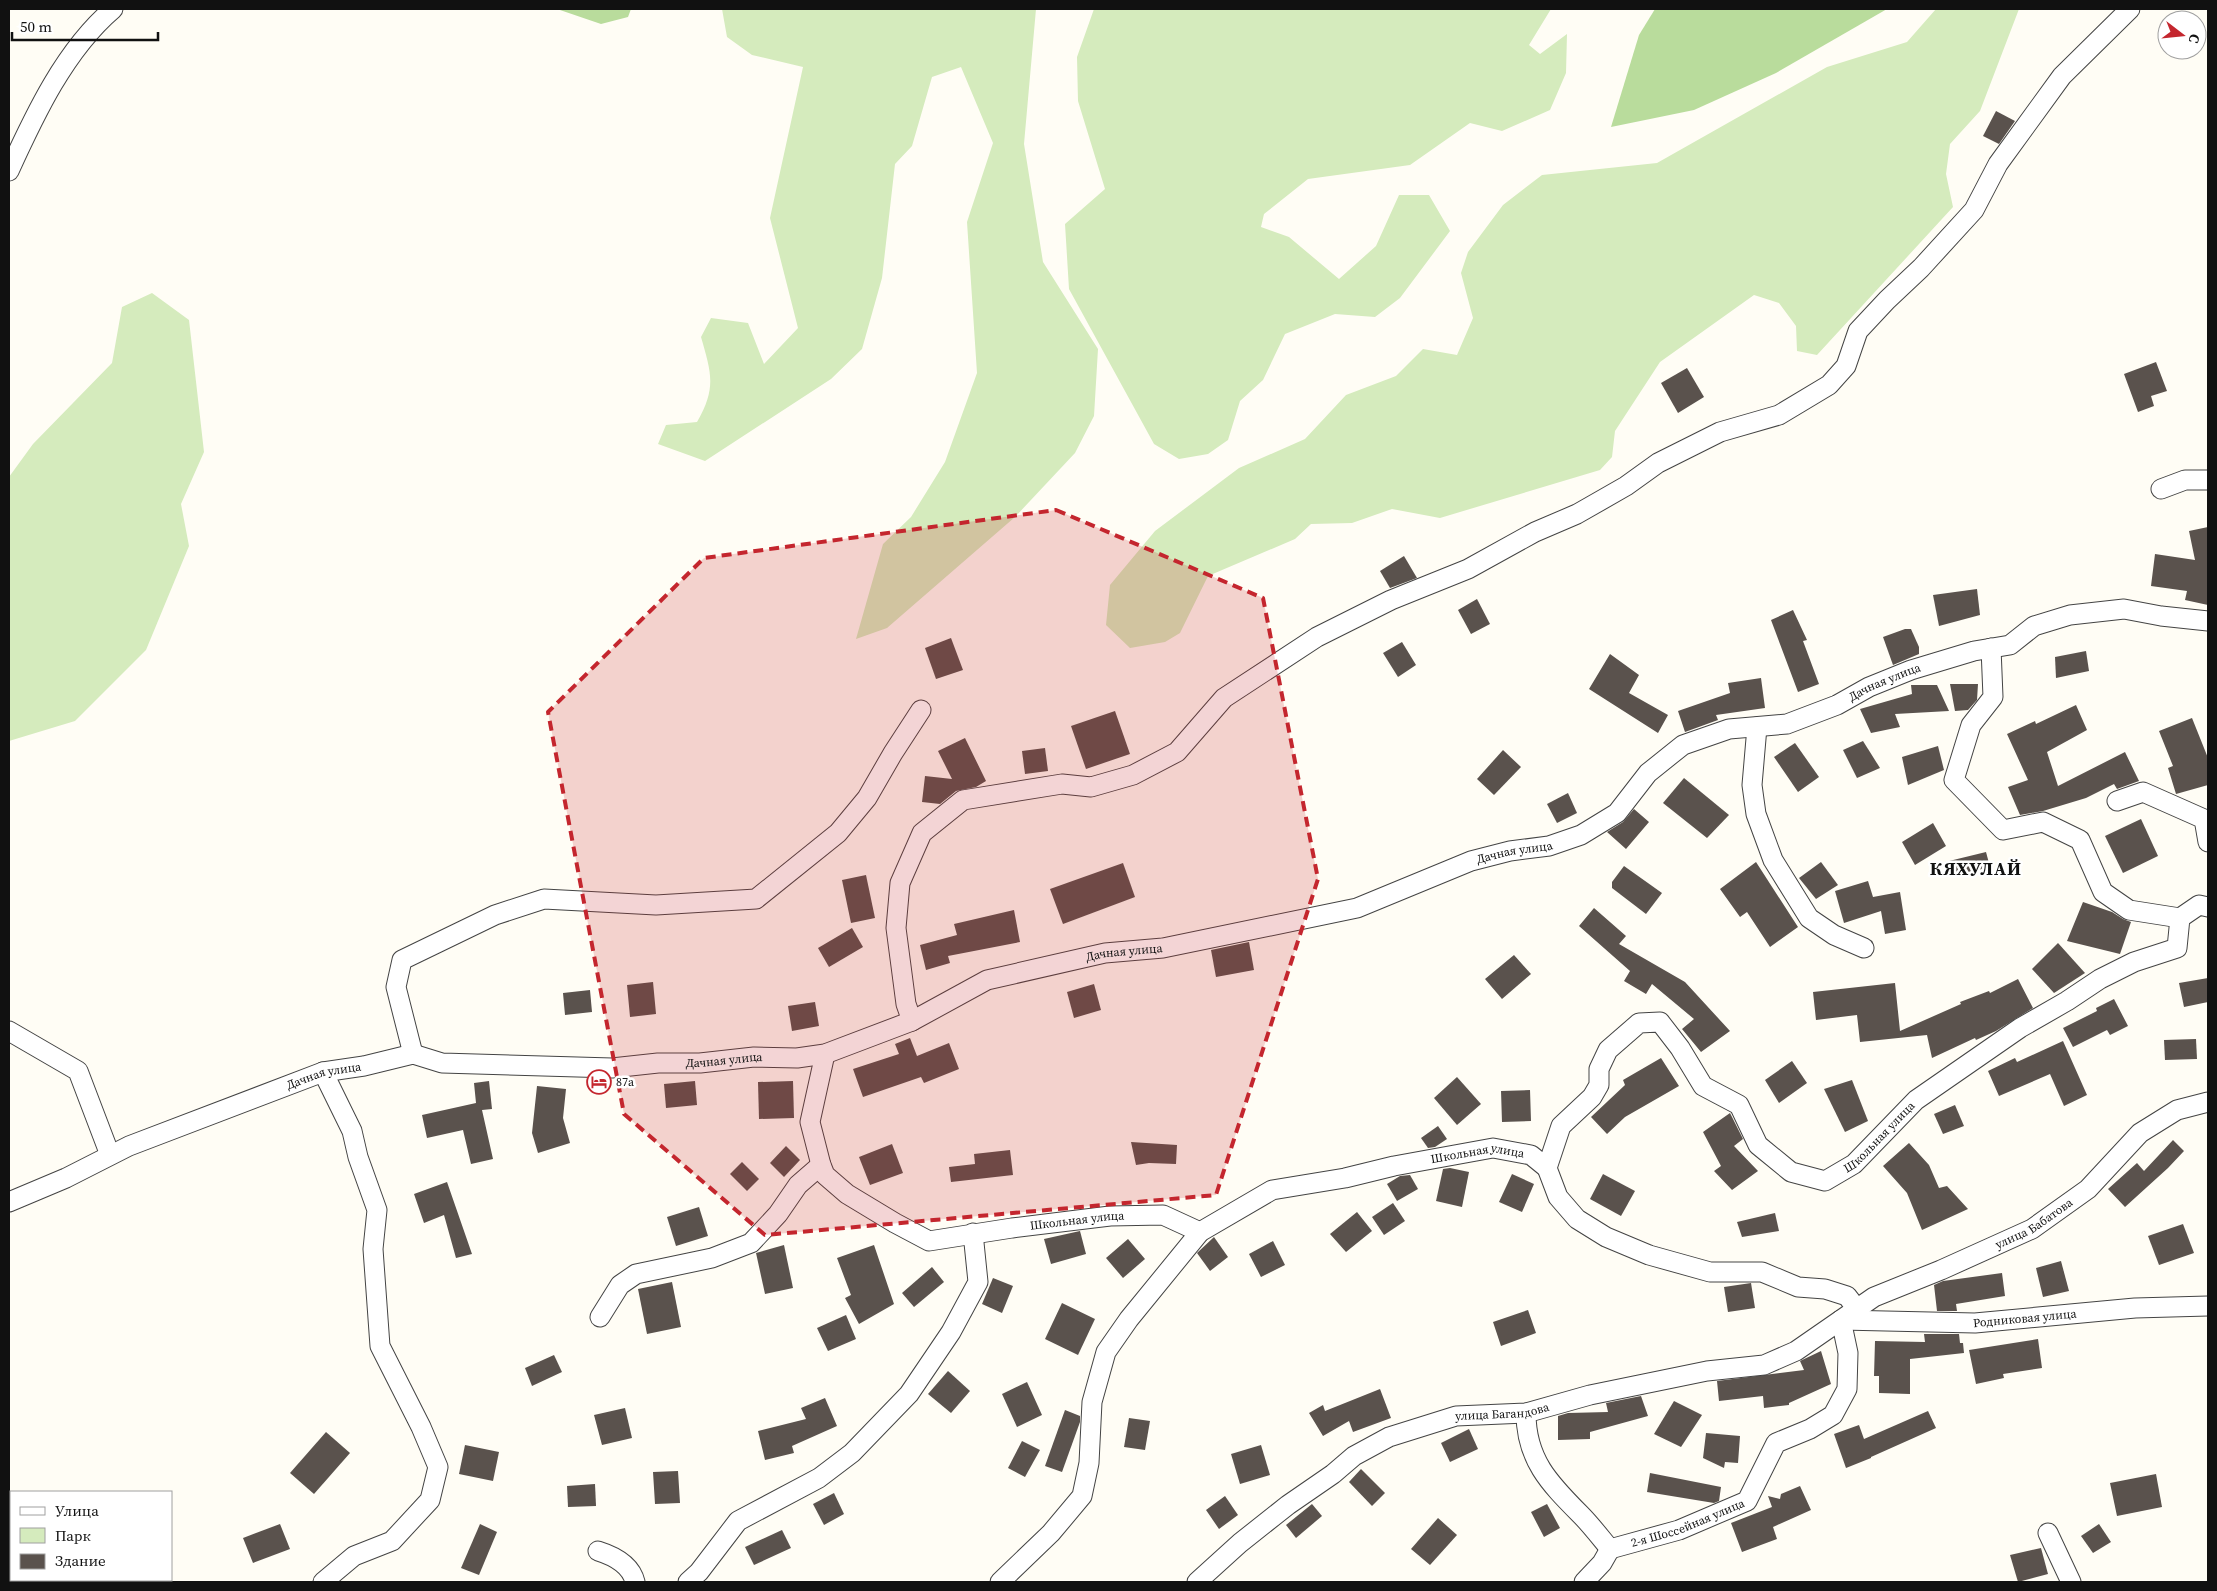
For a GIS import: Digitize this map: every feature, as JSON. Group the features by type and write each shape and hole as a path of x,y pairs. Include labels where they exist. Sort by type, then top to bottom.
{"street":[{"path":"9,172 54,83 81,42 113,9"},
{"path":"912,1020 906,1004 896,928 900,883 922,833 963,800 1062,784 1091,787 1133,776 1177,752 1224,698 1317,637 1391,600 1468,569 1535,532 1577,514 1626,486 1658,463 1720,432 1779,415 1829,385 1846,366 1858,331 1887,300 1922,268 1974,210 1998,164 2057,83 2130,9"},
{"path":"2161,489 2185,480 2208,480"},
{"name":"Дачная улица","path":"9,1202 66,1178 129,1146 323,1072 364,1066 413,1054 442,1063 612,1068 658,1063 700,1063 754,1057 797,1058 825,1054 912,1020 987,980 1106,953 1162,948 1357,908 1471,861 1510,851 1549,846 1581,834 1617,813 1648,773 1682,745 1730,729 1786,724 1837,705 1869,687 1911,670 1974,651 2010,645 2034,626 2070,614 2124,609 2161,616 2208,620"},
{"path":"1991,648 1993,697 1971,725 1954,780 2003,830 2043,822 2080,840 2103,892 2129,910 2180,918 2199,905 2208,906"},
{"path":"413,1054 396,987 402,960 495,914 544,899 656,905 756,899 838,833 867,798 921,710"},
{"path":"1757,727 1752,784 1756,814 1773,860 1809,918 1834,935 1864,948"},
{"path":"2118,801 2143,792 2196,815 2204,819 2208,842"},
{"name":"Школьная улица","path":"821,1166 825,1176 847,1194 929,1241 973,1233 1110,1216 1163,1215 1200,1232 1272,1190 1345,1178 1394,1166 1494,1148 1531,1155 1547,1168 1561,1126 1592,1097 1599,1084 1599,1069 1608,1050 1639,1023 1660,1022 1680,1048 1703,1086 1739,1104 1758,1145 1791,1172 1825,1181 1854,1164 1916,1100 2020,1028 2108,975 2134,962 2177,948 2180,918"},
{"path":"9,1032 78,1071 110,1155"},
{"path":"600,1317 620,1285 636,1274 712,1258 751,1243 778,1214 798,1185 821,1166 810,1122 825,1054"},
{"path":"323,1072 352,1131 358,1157 377,1210 374,1249 380,1346 421,1427 438,1467 430,1500 392,1540 354,1556 323,1582"},
{"name":"улица Бабатова","path":"1841,1320 1874,1298 1941,1270 2032,1228 2088,1189 2140,1134 2177,1110 2208,1102"},
{"path":"1547,1168 1558,1197 1577,1219 1606,1237 1649,1255 1710,1272 1762,1272 1798,1287 1825,1289 1847,1296 1857,1309"},
{"path":"1000,1582 1052,1533 1082,1496 1089,1463 1092,1402 1106,1352 1129,1319 1200,1232"},
{"path":"688,1582 699,1572 738,1521 819,1478 852,1453 909,1394 951,1332 978,1282 973,1233"},
{"name":"Родниковая улица","path":"1841,1320 1975,1322 2117,1310 2208,1306"},
{"name":"улица Багандова","path":"1197,1582 1240,1543 1288,1505 1333,1474 1354,1456 1389,1437 1456,1416 1526,1413 1590,1395 1707,1371 1764,1365 1796,1351 1841,1320"},
{"name":"2-я Шоссейная улица","path":"1610,1549 1679,1530 1747,1501 1768,1463 1776,1443 1810,1429 1833,1415 1847,1389 1848,1353 1841,1320"},
{"path":"1526,1413 1526,1433 1534,1455 1548,1480 1563,1498 1581,1514 1610,1549 1602,1563 1584,1582"},
{"path":"2048,1533 2071,1582"},
{"path":"598,1551 614,1556 633,1573 635,1582"}],"highlighted area":[{"path":"1056,510 1263,598 1318,879 1216,1195 765,1235 624,1114 548,712 704,558"}],"green space":[{"path":"557,9 631,9 628,17 601,24"},
{"path":"722,9 1036,9 1024,144 1043,262 1098,349 1094,416 1075,453 1015,517 887,628 856,639 883,544 911,517 945,462 977,373 967,222 993,143 961,67 932,77 912,146 895,164 882,278 862,349 831,379 705,461 658,444 666,425 697,422 703,410 710,389 710,380 701,337 711,318 748,323 764,364 798,328 770,218 803,67 752,55 727,37"},
{"path":"1094,9 1551,9 1529,45 1540,54 1567,34 1566,73 1550,110 1502,131 1470,123 1410,165 1308,179 1264,214 1261,227 1289,237 1339,279 1376,246 1399,195 1429,195 1450,231 1400,298 1375,317 1335,314 1285,334 1263,380 1240,401 1228,440 1208,454 1179,459 1154,444 1069,289 1065,224 1105,189 1078,101 1077,57"},
{"path":"1655,9 1887,9 1776,73 1694,110 1611,127 1639,35"},
{"path":"1936,9 2019,9 1980,111 1950,144 1946,174 1953,207 1817,355 1797,351 1796,326 1779,303 1754,295 1660,362 1615,431 1612,457 1600,470 1440,518 1392,509 1352,523 1311,524 1295,539 1208,576 1180,633 1165,642 1130,648 1106,625 1110,585 1155,531 1239,468 1305,439 1346,395 1396,376 1423,349 1457,355 1473,318 1461,273 1468,252 1503,205 1542,175 1657,163 1827,67 1907,42"},
{"path":"152,293 189,320 204,452 181,504 189,546 146,650 75,721 9,741 9,477 33,444 112,363 122,307"}],"building":[{"path":"1996,111 2015,121 1999,144 1983,136"},
{"path":"2156,362 2167,391 2151,396 2154,406 2138,412 2124,374"},
{"path":"1687,368 1704,397 1678,413 1661,383"},
{"path":"2208,527 2208,605 2185,600 2187,591 2151,586 2155,554 2195,560 2189,531"},
{"path":"1404,556 1417,578 1390,588 1380,571"},
{"path":"1977,589 1980,615 1939,626 1933,595"},
{"path":"1477,599 1490,624 1471,634 1458,610"},
{"path":"1793,610 1807,640 1803,641 1819,684 1798,692 1771,620"},
{"path":"1905,629 1911,629 1919,647 1919,654 1893,665 1883,637"},
{"path":"951,638 963,670 936,679 925,648"},
{"path":"1402,642 1416,665 1398,677 1383,653"},
{"path":"2086,651 2089,671 2056,678 2055,657"},
{"path":"1610,654 1639,675 1629,693 1668,715 1658,733 1589,689"},
{"path":"1761,678 1765,708 1716,715 1718,720 1685,732 1678,711 1730,693 1728,683"},
{"path":"1950,684 1978,684 1977,700 1968,710 1955,711"},
{"path":"1911,685 1937,685 1949,711 1895,714 1900,727 1871,733 1860,709 1912,694"},
{"path":"2076,705 2087,730 2047,752 2058,786 2125,752 2139,781 2117,789 2114,784 2086,798 2043,811 2020,815 2008,787 2028,780 2007,734 2035,721 2036,724"},
{"path":"1115,711 1130,754 1086,769 1071,726"},
{"path":"2192,718 2208,758 2208,785 2176,794 2168,768 2173,766 2159,731"},
{"path":"965,738 986,781 976,787 956,791 940,804 922,802 925,776 952,779 938,751"},
{"path":"1863,741 1880,768 1857,778 1843,750"},
{"path":"1795,743 1819,777 1798,792 1774,757"},
{"path":"1938,746 1944,770 1908,785 1902,757"},
{"path":"1045,748 1048,771 1025,774 1022,751"},
{"path":"1503,750 1521,767 1494,795 1477,779"},
{"path":"1684,778 1729,815 1707,838 1663,803"},
{"path":"1568,793 1577,813 1557,823 1547,804"},
{"path":"1634,809 1649,822 1626,849 1607,832 1623,822"},
{"path":"2141,819 2158,856 2123,873 2105,836"},
{"path":"1933,823 1946,846 1915,865 1902,842"},
{"path":"1986,852 1990,867 1949,877 1945,862"},
{"path":"1756,862 1798,927 1770,947 1747,912 1740,917 1720,889"},
{"path":"1821,862 1838,885 1816,899 1799,878"},
{"path":"1123,863 1135,897 1063,924 1050,889"},
{"path":"1624,866 1662,893 1646,914 1612,888 1612,882"},
{"path":"866,875 875,918 851,923 842,880"},
{"path":"1868,881 1873,897 1900,892 1906,930 1885,934 1881,911 1844,923 1835,891"},
{"path":"2083,902 2112,912 2131,922 2120,954 2067,941"},
{"path":"1594,908 1626,936 1619,944 1685,982 1730,1031 1701,1052 1682,1029 1694,1019 1652,984 1646,994 1624,981 1630,971 1579,926"},
{"path":"1014,910 1020,942 948,956 950,963 926,970 920,945 957,935 954,924"},
{"path":"852,928 863,947 829,967 818,948"},
{"path":"1249,942 1254,970 1216,977 1211,950"},
{"path":"2058,943 2085,973 2054,993 2032,969"},
{"path":"1514,955 1531,974 1502,999 1485,979"},
{"path":"2208,978 2208,1002 2184,1007 2179,983"},
{"path":"2018,979 2033,1008 1996,1031 1976,1040 1975,1038 1932,1058 1927,1035 1860,1042 1857,1015 1816,1020 1813,992 1895,983 1900,1031 1961,1004 1960,1002 1989,991 1990,993"},
{"path":"653,982 656,1014 630,1017 627,985"},
{"path":"1094,984 1101,1010 1074,1018 1067,992"},
{"path":"590,990 592,1012 565,1015 563,993"},
{"path":"2114,999 2128,1026 2110,1035 2107,1030 2073,1047 2063,1028 2097,1011 2096,1008"},
{"path":"815,1002 819,1026 792,1031 788,1006"},
{"path":"910,1038 917,1056 949,1043 959,1069 924,1083 921,1077 863,1097 853,1069 899,1054 895,1044"},
{"path":"2196,1039 2197,1059 2165,1060 2164,1040"},
{"path":"2063,1041 2087,1095 2064,1106 2050,1074 1999,1096 1988,1071 2015,1058 2017,1062"},
{"path":"1661,1058 1679,1086 1625,1117 1607,1134 1591,1117 1625,1085 1623,1080"},
{"path":"1792,1061 1807,1083 1779,1103 1765,1080"},
{"path":"1457,1077 1481,1104 1457,1125 1434,1098"},
{"path":"1852,1080 1868,1121 1845,1132 1824,1089"},
{"path":"489,1081 492,1109 482,1110 493,1159 471,1164 463,1130 427,1138 422,1115 476,1103 474,1083"},
{"path":"695,1081 697,1105 666,1108 664,1084"},
{"path":"793,1081 794,1118 759,1119 758,1082"},
{"path":"537,1086 566,1089 563,1118 570,1143 538,1153 532,1133"},
{"path":"1530,1090 1531,1121 1502,1122 1501,1091"},
{"path":"1955,1105 1964,1126 1943,1134 1934,1114"},
{"path":"1730,1113 1743,1139 1734,1146 1758,1171 1732,1190 1714,1171 1721,1166 1703,1132"},
{"path":"1438,1126 1447,1139 1435,1147 1428,1148 1421,1138"},
{"path":"2173,1140 2184,1151 2125,1207 2108,1189 2137,1163 2144,1171"},
{"path":"1131,1142 1177,1145 1176,1164 1149,1163 1136,1165"},
{"path":"1909,1143 1929,1165 1939,1188 1947,1186 1968,1209 1922,1230 1907,1193 1883,1166"},
{"path":"892,1144 903,1173 870,1185 859,1157"},
{"path":"786,1146 800,1160 784,1177 770,1163"},
{"path":"1010,1150 1013,1175 951,1182 949,1167 975,1164 974,1154"},
{"path":"742,1162 759,1179 747,1191 730,1174"},
{"path":"1450,1168 1469,1172 1462,1207 1436,1201 1443,1169"},
{"path":"1512,1174 1534,1184 1522,1212 1499,1202"},
{"path":"1603,1174 1635,1191 1621,1216 1590,1199"},
{"path":"1410,1175 1418,1189 1397,1201 1387,1184 1400,1176"},
{"path":"447,1182 472,1254 456,1258 444,1215 424,1223 414,1194"},
{"path":"1393,1203 1405,1221 1384,1235 1372,1217"},
{"path":"699,1207 708,1236 676,1246 667,1217"},
{"path":"1357,1212 1372,1231 1346,1252 1330,1234"},
{"path":"1775,1213 1779,1231 1742,1237 1737,1222"},
{"path":"2183,1224 2194,1253 2159,1265 2148,1236"},
{"path":"1080,1231 1086,1254 1051,1264 1044,1239"},
{"path":"1214,1237 1228,1257 1210,1271 1197,1253"},
{"path":"1128,1239 1145,1259 1123,1278 1106,1258"},
{"path":"1273,1241 1285,1265 1261,1277 1249,1254"},
{"path":"784,1245 793,1288 765,1294 756,1253"},
{"path":"874,1245 894,1304 859,1324 845,1298 851,1295 837,1258"},
{"path":"2061,1261 2069,1291 2043,1297 2036,1268"},
{"path":"932,1267 944,1282 914,1307 902,1293"},
{"path":"2002,1273 2005,1296 1956,1304 1957,1311 1937,1311 1934,1285 1943,1281"},
{"path":"993,1278 1013,1286 1002,1313 982,1304"},
{"path":"672,1282 681,1327 647,1334 638,1289"},
{"path":"1751,1283 1755,1308 1728,1312 1724,1287"},
{"path":"1062,1303 1095,1319 1078,1355 1045,1339"},
{"path":"1528,1310 1536,1333 1501,1346 1493,1322"},
{"path":"846,1315 856,1339 828,1351 817,1328"},
{"path":"1924,1334 1959,1334 1960,1343 1963,1343 1964,1353 1910,1359 1910,1394 1879,1393 1879,1376 1874,1376 1875,1341 1925,1342"},
{"path":"2038,1339 2042,1368 2003,1374 2004,1378 1976,1384 1969,1350"},
{"path":"1821,1351 1831,1384 1789,1403 1789,1405 1764,1408 1763,1396 1719,1401 1717,1381 1804,1370 1800,1361"},
{"path":"554,1355 562,1372 532,1386 525,1368"},
{"path":"948,1371 970,1391 951,1413 928,1394"},
{"path":"1027,1382 1042,1415 1017,1427 1002,1394"},
{"path":"1380,1389 1391,1418 1353,1432 1349,1421 1323,1436 1309,1413 1323,1405 1325,1411"},
{"path":"1641,1396 1648,1416 1590,1432 1590,1439 1558,1440 1558,1416 1568,1413 1608,1412 1606,1403"},
{"path":"825,1398 837,1426 792,1446 794,1453 765,1460 758,1431 806,1419 801,1408"},
{"path":"1674,1401 1702,1415 1681,1447 1654,1434"},
{"path":"625,1408 632,1438 602,1445 594,1415"},
{"path":"1065,1410 1080,1416 1080,1422 1062,1472 1045,1466"},
{"path":"1928,1411 1936,1428 1846,1468 1834,1434 1859,1425 1864,1439"},
{"path":"1129,1418 1150,1421 1145,1450 1124,1447"},
{"path":"1469,1429 1478,1449 1450,1462 1441,1443"},
{"path":"326,1432 350,1453 314,1494 290,1473"},
{"path":"1706,1433 1740,1436 1738,1463 1725,1462 1724,1468 1703,1458"},
{"path":"1022,1441 1040,1450 1025,1477 1008,1468"},
{"path":"465,1445 499,1452 493,1481 459,1474"},
{"path":"1261,1445 1270,1475 1240,1484 1231,1454"},
{"path":"1361,1469 1385,1493 1372,1506 1349,1482"},
{"path":"678,1471 680,1503 655,1504 653,1472"},
{"path":"1650,1473 1721,1487 1719,1501 1714,1503 1647,1492"},
{"path":"2156,1474 2162,1507 2117,1516 2110,1483"},
{"path":"595,1484 596,1506 568,1507 567,1486"},
{"path":"1800,1486 1811,1510 1773,1527 1777,1539 1742,1552 1731,1523 1772,1507 1768,1496 1780,1499 1781,1494"},
{"path":"834,1493 844,1514 824,1525 813,1504"},
{"path":"1225,1496 1238,1515 1219,1529 1206,1510"},
{"path":"1312,1504 1322,1516 1296,1538 1286,1525"},
{"path":"1547,1504 1560,1528 1544,1537 1531,1512"},
{"path":"1438,1518 1457,1535 1430,1565 1411,1549"},
{"path":"280,1524 290,1549 253,1563 243,1538"},
{"path":"480,1524 497,1532 479,1575 461,1568"},
{"path":"2099,1524 2111,1542 2093,1553 2081,1536"},
{"path":"782,1530 791,1548 754,1565 745,1547"},
{"path":"2041,1548 2048,1574 2018,1582 2010,1555"}],"place":[{"name":"87а","path":"599,1082"}],"district":[{"name":"КЯХУЛАЙ","path":"1976,869"}]}
